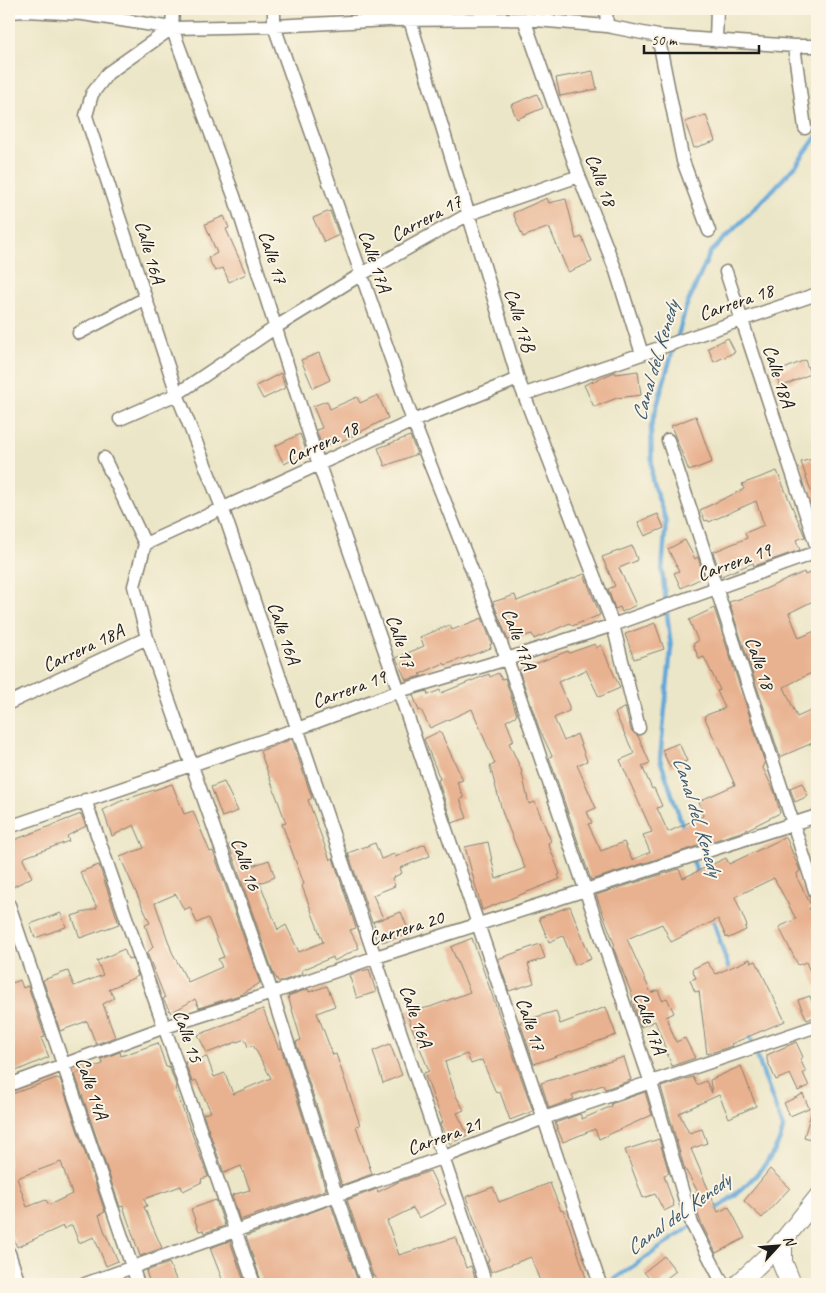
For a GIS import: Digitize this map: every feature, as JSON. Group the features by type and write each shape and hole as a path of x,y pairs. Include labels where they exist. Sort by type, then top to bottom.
{"main road":[{"path":"738,1284 782,1242 817,1198"},
{"path":"782,1242 782,1262 792,1284"}],"street":[{"name":"Calle 17","path":"173,9 172,28 234,196 319,465 399,691 599,1282"},
{"name":"Calle 17A","path":"274,9 274,26 360,276 413,421 508,660 651,1083 687,1209 723,1284"},
{"path":"606,9 607,26"},
{"path":"716,41 717,9"},
{"path":"9,12 83,14 172,28 274,26 388,14 410,20 496,14 607,26 658,36 817,46"},
{"name":"Calle 18","path":"524,18 579,176 616,270 642,354"},
{"name":"Calle 17B","path":"410,20 518,380 525,394 612,625 639,728"},
{"name":"Calle 16A","path":"172,28 108,73 92,94 86,116 122,220 144,299 177,394 223,510 486,1284"},
{"path":"658,36 683,160 708,231"},
{"path":"794,46 805,128"},
{"name":"Carrera 17","path":"120,418 177,394 276,327 360,276 469,214 579,176"},
{"name":"Calle 18A","path":"726,272 817,550"},
{"name":"Carrera 18","path":"525,394 817,294"},
{"path":"79,333 144,299"},
{"name":"Carrera 18","path":"144,544 223,510 413,421 518,380"},
{"name":"Calle 18","path":"668,440 714,588 794,823 817,897"},
{"path":"104,458 144,544"},
{"name":"Calle 16","path":"144,544 134,586 147,638 272,994 367,1284"},
{"name":"Carrera 19","path":"9,827 192,763 297,729 399,691 508,660 612,625 817,550"},
{"name":"Carrera 18A","path":"9,704 147,638"},
{"name":"Calle 15","path":"85,800 254,1284"},
{"name":"Carrera 20","path":"9,1085 165,1027 272,994 376,956 478,926 817,816"},
{"name":"Calle 14A","path":"9,905 138,1284"},
{"name":"Carrera 21","path":"85,1284 444,1157 544,1118 817,1026"},
{"path":"9,1253 19,1284"}],"building":[{"path":"593,71 597,89 560,96 556,78"},
{"path":"537,94 543,108 517,119 511,105"},
{"path":"706,115 715,141 694,148 685,122"},
{"path":"547,198 549,203 566,199 576,239 582,237 592,262 568,272 549,227 523,237 513,213"},
{"path":"330,211 339,235 324,242 313,218"},
{"path":"224,216 229,228 226,229 246,274 229,282 223,268 215,271 208,258 217,253 205,224"},
{"path":"728,338 735,352 714,362 708,348"},
{"path":"319,353 330,380 313,388 301,360"},
{"path":"805,360 810,374 781,387 775,373"},
{"path":"638,371 641,395 617,398 594,407 584,385 615,372 616,374"},
{"path":"281,373 285,388 263,399 256,386"},
{"path":"378,395 388,418 344,440 322,446 316,430 322,428 313,406 327,401 330,409 357,397 360,403"},
{"path":"696,416 712,462 689,471 671,426"},
{"path":"300,434 307,453 284,464 275,446"},
{"path":"410,436 417,454 385,466 378,448"},
{"path":"812,459 817,473 817,502 815,503 801,462"},
{"path":"777,471 805,537 796,540 800,550 754,566 753,563 721,576 713,552 747,538 745,533 764,525 756,501 709,522 708,520 705,521 700,510 744,489 742,484"},
{"path":"658,514 664,528 645,536 638,522"},
{"path":"685,540 695,559 698,557 704,577 681,588 674,573 679,571 668,549"},
{"path":"632,546 636,561 619,568 636,605 622,612 620,607 615,609 608,589 615,586 602,557"},
{"path":"817,570 817,599 789,613 799,638 817,630 817,670 784,687 797,717 817,708 817,741 780,757 729,602 749,596 804,572 805,575"},
{"path":"584,574 600,615 572,626 570,623 534,639 532,634 508,640 493,602 515,595 517,601"},
{"path":"714,608 765,763 763,768 775,793 780,813 744,831 709,842 708,840 692,848 591,880 549,757 552,756 539,728 519,670 568,651 569,653 595,644 596,648 601,645 620,688 599,697 586,670 558,682 569,706 569,711 554,718 564,741 577,734 587,761 577,765 596,808 587,812 592,823 588,824 601,851 624,842 632,860 650,852 643,835 652,832 620,760 634,754 615,713 625,707 631,730 638,736 650,763 642,766 662,806 657,808 668,832 703,816 699,801 735,785 704,716 725,708 717,691 720,690 704,657 699,659 693,644 698,641 689,620"},
{"path":"482,618 492,644 490,644 491,648 445,665 444,663 420,674 421,676 406,680 396,658 424,646 420,637 450,625 452,630"},
{"path":"655,623 664,649 634,659 625,634"},
{"path":"498,673 502,679 505,678 517,715 506,721 514,741 509,743 521,769 529,804 535,802 551,841 548,843 560,874 558,875 560,879 482,910 465,847 488,842 496,879 525,868 503,814 490,766 495,764 472,709 430,728 421,710 419,711 413,695 427,691 428,695 440,690 441,693 489,674 490,677"},
{"path":"440,731 463,780 457,782 464,798 460,799 467,818 452,823 438,780 440,779 424,739"},
{"path":"292,739 312,798 308,800 330,860 333,858 356,928 350,930 359,948 334,961 333,957 302,970 303,974 279,982 274,975 229,845 239,842 249,867 269,860 275,877 260,883 278,930 286,925 299,952 323,942 302,886 304,884 282,824 286,823 260,751"},
{"path":"679,743 687,761 670,767 662,750"},
{"path":"224,782 238,811 222,817 211,787"},
{"path":"802,783 808,796 795,802 790,788"},
{"path":"172,784 184,814 193,811 210,852 213,851 260,983 242,994 199,1008 195,999 171,1013 163,999 165,998 147,953 153,947 145,925 150,923 120,857 144,848 134,825 112,836 103,810 121,801","holes":["176,894 184,910 190,907 197,923 208,918 224,957 218,959 222,967 188,982 172,952 155,903"]},
{"path":"81,814 86,826 67,836 69,841 25,857 23,860 32,877 9,889 9,842"},
{"path":"786,837 800,871 797,873 798,880 812,907 809,908 817,925 813,929 817,938 817,988 806,962 798,965 779,927 796,919 774,878 735,897 747,926 745,927 746,930 729,938 726,937 718,919 671,942 662,924 627,939 651,993 658,990 662,1000 667,998 674,1013 666,1017 676,1042 685,1038 695,1058 672,1066 655,1021 641,1027 632,1001 634,1000 613,947 615,946 596,895 679,869 683,878 726,858 729,864"},
{"path":"375,843 381,859 394,854 395,857 425,844 430,856 400,868 402,873 392,878 395,886 373,895 383,918 372,922 348,853"},
{"path":"99,865 119,924 80,938 72,916 97,908 80,872"},
{"path":"570,906 591,959 575,965 563,936 549,942 539,918"},
{"path":"401,912 410,934 382,942 373,922"},
{"path":"61,913 66,927 35,938 30,924"},
{"path":"472,938 533,1111 510,1120 500,1092 496,1093 482,1060 471,1064 467,1054 445,1062 456,1096 464,1110 457,1113 468,1135 450,1144 440,1124 443,1122 424,1073 429,1071 406,1012 420,1005 421,1009 430,1007 470,992 451,947"},
{"path":"540,944 545,958 528,964 534,983 509,991 498,959"},
{"path":"124,949 128,959 132,958 138,976 109,989 114,998 103,1004 115,1037 96,1044 87,1021 60,1031 43,980 68,971 74,986 103,975 97,961"},
{"path":"750,959 751,963 756,961 785,1021 731,1044 732,1046 707,1054 699,991 695,992 690,980 696,978 692,969 707,962 716,974"},
{"path":"369,969 376,992 357,998 349,975"},
{"path":"20,980 23,988 28,986 45,1037 41,1038 49,1057 9,1074 9,984"},
{"path":"327,986 335,1006 317,1013 333,1055 336,1054 360,1125 356,1126 372,1174 342,1185 296,1042 301,1040 288,996 308,989 309,992"},
{"path":"810,996 817,1016 807,1020 798,1000"},
{"path":"606,1007 616,1035 534,1064 520,1022 556,1011 560,1024"},
{"path":"263,1009 279,1049 281,1048 326,1190 240,1220 232,1195 250,1190 241,1166 224,1173 203,1114 211,1112 196,1080 192,1082 185,1062 207,1057 214,1077 225,1073 233,1094 271,1078 253,1045 248,1047 245,1039 207,1053 198,1035"},
{"path":"796,1042 803,1057 800,1059 806,1072 803,1073 809,1086 798,1091 790,1074 776,1080 767,1060 767,1055"},
{"path":"158,1043 166,1067 169,1066 177,1088 175,1088 208,1177 201,1179 202,1182 183,1191 181,1186 144,1199 147,1206 144,1207 162,1248 140,1256 123,1206 120,1207 75,1074 103,1064 101,1059 120,1052 121,1056"},
{"path":"390,1044 402,1075 383,1083 373,1051"},
{"path":"624,1057 631,1080 605,1089 603,1085 572,1095 574,1099 549,1108 541,1083"},
{"path":"741,1066 756,1106 729,1118 719,1095 679,1113 689,1133 702,1129 707,1143 691,1149 718,1212 729,1207 745,1238 716,1253 701,1223 692,1195 698,1192 684,1167 661,1087 693,1077 697,1085 706,1081 712,1093 710,1080"},
{"path":"57,1078 60,1079 105,1212 99,1215 118,1261 106,1266 94,1237 79,1243 72,1225 64,1229 63,1226 17,1247 9,1229 9,1095","holes":["61,1162 72,1194 49,1205 46,1200 27,1207 17,1178"]},
{"path":"645,1092 652,1115 599,1139 595,1129 563,1142 555,1123 580,1114 582,1119 612,1106 611,1104"},
{"path":"803,1094 809,1108 790,1116 784,1103"},
{"path":"814,1103 817,1104 817,1141 804,1137"},
{"path":"659,1139 669,1173 664,1175 674,1206 664,1211 655,1194 643,1198 625,1150"},
{"path":"770,1169 790,1188 762,1218 744,1201"},
{"path":"430,1171 446,1204 419,1218 413,1208 387,1221 399,1255 456,1237 466,1268 471,1266 475,1278 470,1280 471,1284 378,1284 375,1276 373,1276 347,1200 377,1189 378,1192 398,1182"},
{"path":"550,1183 561,1211 563,1210 569,1225 588,1284 541,1284 531,1257 491,1272 487,1261 489,1260 466,1197 493,1187 499,1202"},
{"path":"216,1200 225,1226 204,1233 203,1230 199,1231 191,1209"},
{"path":"331,1205 358,1282 352,1284 262,1284 246,1236"},
{"path":"230,1241 245,1284 224,1284 210,1248"},
{"path":"664,1256 676,1271 659,1284 654,1284 644,1272"},
{"path":"169,1263 178,1284 150,1284 146,1271"}],"waterway":[{"name":"Canal deL Kenedy","path":"677,339 686,307 710,253 796,165 817,136"},
{"name":"Canal deL Kenedy","path":"674,346 651,427 652,480 666,521 662,570 671,648 660,759 684,830"},
{"name":"Canal deL Kenedy","path":"692,857 698,876"},
{"name":"Canal deL Kenedy","path":"712,916 730,973"},
{"name":"Canal deL Kenedy","path":"713,1211 756,1175 773,1152 783,1128 748,1031"},
{"name":"Canal deL Kenedy","path":"607,1284 705,1217"}]}
